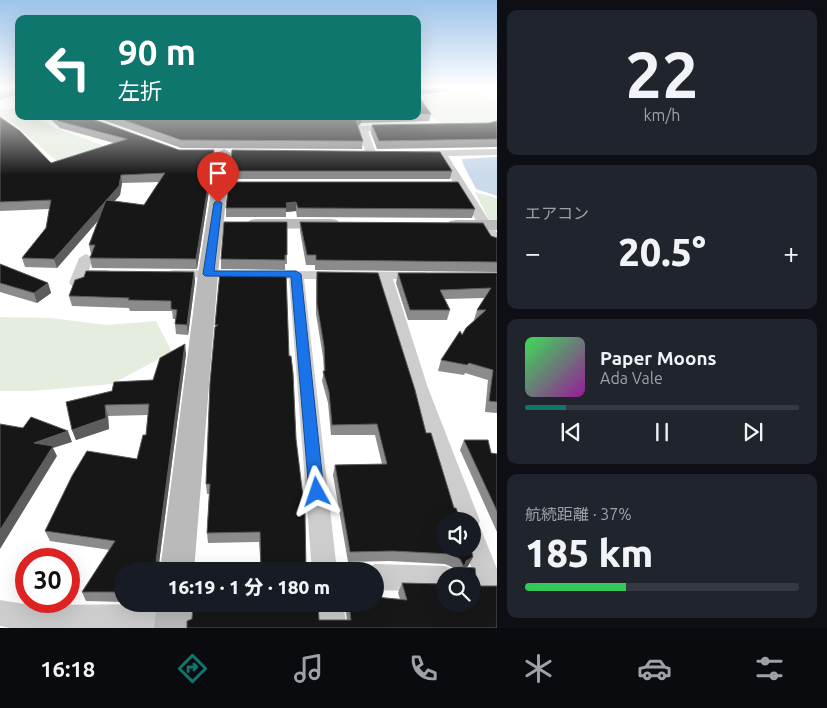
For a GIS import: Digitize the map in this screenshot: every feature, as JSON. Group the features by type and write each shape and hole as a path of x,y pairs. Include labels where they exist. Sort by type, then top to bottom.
{"street":[{"path":"371,153 362,128 408,128"},
{"path":"406,154 497,152"},
{"path":"178,562 208,274 215,224 226,185 225,153"},
{"path":"442,154 456,185 491,225 497,244"},
{"path":"215,224 345,224"},
{"path":"435,225 491,225"},
{"path":"86,258 78,280 120,274"},
{"path":"159,274 431,275"},
{"path":"296,274 323,562"},
{"path":"384,274 419,388 465,512"},
{"path":"480,557 489,581 481,581"},
{"path":"384,577 436,579"},
{"path":"331,612 333,628"},
{"path":"0,613 31,618 174,616"}],"shaded area":[{"path":"1,116 15,116 15,120 42,120 57,129 105,147 59,163 13,123"},
{"path":"431,116 497,116 497,121 483,125 444,124"},
{"path":"475,192 497,198 497,222 490,222"},
{"path":"0,317 51,318 106,325 156,321 172,352 112,384 32,391 0,391"}],"water":[{"path":"497,157 497,196 476,189 462,159"}],"building":[{"path":"0,117 20,131 51,163 127,139 58,121 95,120 179,150 214,150 196,259 90,258 95,245 89,245 106,201 54,259 22,258 46,228 51,200 0,202","holes":["165,173 144,205 106,200 119,186 121,175"]},
{"path":"124,120 357,120 363,141 181,140"},
{"path":"497,121 497,139 379,141 372,125 489,123"},
{"path":"232,150 440,152 452,171 230,171"},
{"path":"229,182 458,182 475,209 298,208 296,202 286,203 287,208 226,208"},
{"path":"224,222 287,222 287,255 285,255 285,260 221,259"},
{"path":"300,222 483,223 491,236 497,238 497,262 316,260 316,255 307,255"},
{"path":"0,264 48,283 34,293 0,283"},
{"path":"86,271 194,272 187,325 175,324 177,310 171,309 171,301 69,296 75,280 84,277"},
{"path":"220,272 286,272 289,356 291,356 293,373 296,439 305,513 306,562 261,562 260,532 207,533 210,484 206,484 210,383 215,327 218,325 215,325"},
{"path":"317,272 378,273 415,390 426,433 431,433 454,508 458,512 436,512 436,553 393,551 350,552 335,465 387,464 377,424 332,425 329,392 323,371 325,371 324,346 317,304"},
{"path":"398,273 497,273 497,402 489,401 493,370 469,363 467,365 441,360 460,331 462,335 466,328 486,310 477,310 491,288 440,290 450,310 410,310"},
{"path":"185,344 156,561 160,562 114,562 114,592 82,592 115,541 45,531 72,476 87,451 137,459 143,435 146,435 149,404 105,405 106,418 72,430 66,402 112,391 114,382 153,380 160,358"},
{"path":"31,417 68,431 34,443 53,446 0,530 0,424 23,428"},
{"path":"464,440 488,440 491,453 497,454 497,511"},
{"path":"456,557 473,557 466,561 464,567 460,559"},
{"path":"402,583 436,584 436,612 481,612 481,586 497,586 497,628 187,628 187,621 192,619 192,612 318,612 319,620 351,620 350,612 384,612 384,598 407,600"}],"route":[{"path":"218,203 208,274 296,274 317,492"}]}
